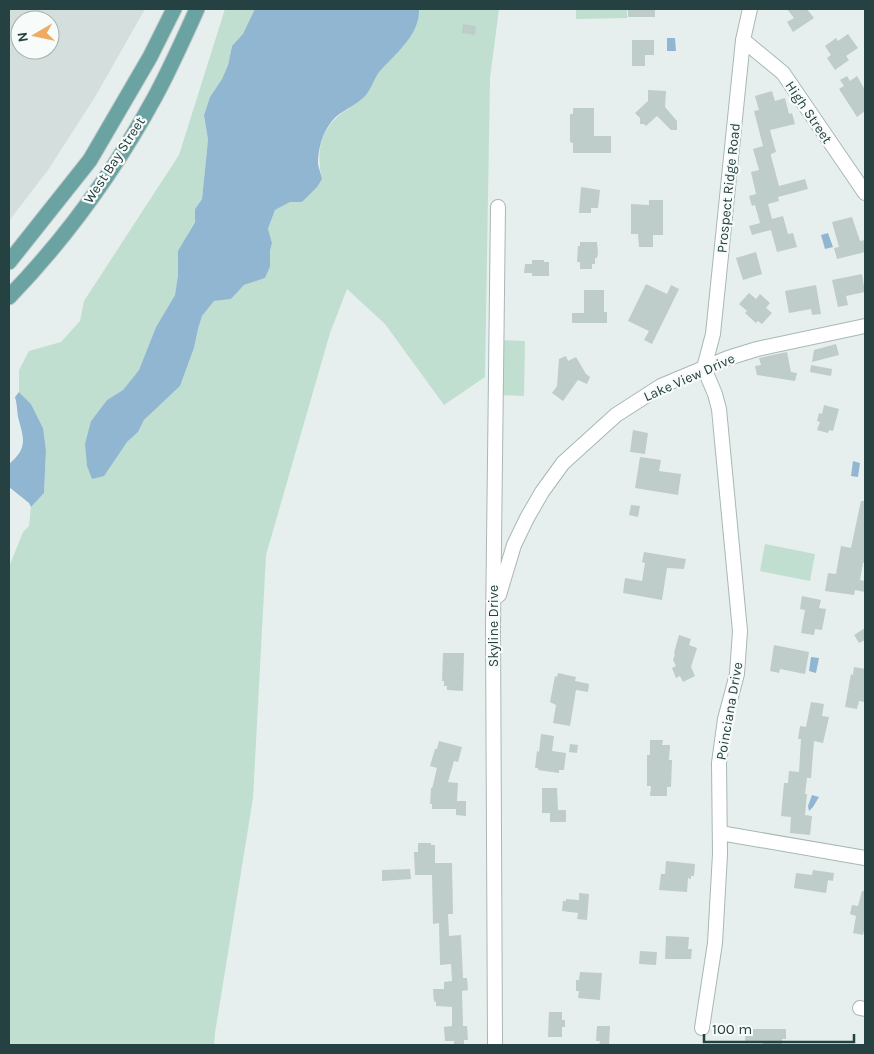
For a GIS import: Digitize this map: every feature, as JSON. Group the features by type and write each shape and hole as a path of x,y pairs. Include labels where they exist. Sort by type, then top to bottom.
{"main road":[{"name":"West Bay Street","path":"9,262 75,182 90,160 150,57 174,9"},
{"name":"West Bay Street","path":"9,297 26,280 57,242 93,195 126,145 156,95 197,9"}],"street":[{"name":"Prospect Ridge Road","path":"704,368 713,334 743,40 750,9"},
{"name":"High Street","path":"743,40 783,73 865,193"},
{"name":"Skyline Drive","path":"495,1045 492,627 498,207"},
{"name":"Lake View Drive","path":"492,627 498,596 514,545 532,509 563,463 616,415 662,386 728,358 757,349 865,326"},
{"name":"Poinciana Drive","path":"702,1028 715,943 720,833 718,762 725,719 737,674 740,631 719,410 715,394 704,368"},
{"path":"720,833 865,858"}],"shaded area":[{"path":"9,9 145,9 95,97 48,170 9,221"}],"green space":[{"path":"225,9 499,9 490,78 485,377 444,405 385,324 347,289 330,333 266,555 253,798 214,1045 9,1045 9,567 23,532 29,526 31,507 44,493 46,450 43,428 31,404 19,392 19,370 29,351 61,342 80,321 84,301 179,155","holes":["232,46 350,108 333,121 323,138 319,157 322,179 302,202 290,202 275,210 268,230 272,243 270,267 265,278 244,285 231,299 214,301 202,316 194,348 180,386 144,420 138,432 127,442 115,458 91,421 107,400 123,390 139,370 156,327 175,295 187,235 195,221 195,209 202,199 208,140 204,115 210,97 222,79 228,65"]},
{"path":"576,9 627,9 627,18 576,19"},
{"path":"500,340 525,341 524,396 499,395"},
{"path":"765,544 815,554 810,581 760,571"}],"water":[{"path":"255,9 419,9 418,18 411,36 379,72 366,95 335,117 327,129 319,150 318,164 322,179 317,187 302,202 290,202 275,210 268,229 272,243 270,267 265,278 244,285 231,299 214,301 202,316 194,348 180,386 144,420 138,432 127,442 104,476 92,479 87,466 85,444 91,421 107,400 123,390 139,370 156,327 175,295 178,276 178,251 195,222 195,209 202,199 208,140 204,115 210,97 222,79 228,65 232,46 243,34"},
{"path":"667,38 675,38 676,51 667,51"},
{"path":"828,233 833,247 825,249 821,235"},
{"path":"19,392 31,404 43,428 46,450 44,493 31,507 29,503 9,487 9,464 19,453 23,443 15,397"},
{"path":"853,461 860,463 858,477 851,476"},
{"path":"811,657 819,658 816,673 809,671"},
{"path":"812,795 819,797 809,811 808,806"}],"building":[{"path":"628,9 655,9 655,17 628,17"},
{"path":"787,9 807,9 814,18 793,32 787,22 794,18"},
{"path":"463,24 476,26 475,35 462,33"},
{"path":"848,34 858,48 846,56 849,60 835,70 827,58 831,55 825,46 836,38 838,41"},
{"path":"632,40 654,40 654,55 645,55 645,66 632,66"},
{"path":"847,76 850,81 857,76 865,90 865,111 857,117 839,89 844,86 840,80"},
{"path":"648,90 666,91 665,107 677,121 677,130 671,130 657,116 646,126 640,124 640,118 635,113 648,101"},
{"path":"772,91 775,101 785,98 789,114 792,113 795,124 770,130 776,152 771,154 771,156 779,186 805,179 808,189 778,197 779,201 768,204 772,219 783,216 788,234 793,233 797,247 777,252 771,230 752,235 749,226 760,223 755,205 752,206 749,196 756,194 751,172 759,170 753,149 763,146 754,111 759,110 755,96"},
{"path":"573,108 594,108 594,136 611,136 611,153 573,153 573,143 570,142 570,114 573,114"},
{"path":"581,187 600,190 598,208 591,208 591,213 579,213"},
{"path":"649,200 663,200 663,235 653,235 653,247 639,247 638,234 631,234 631,204 649,205"},
{"path":"852,217 860,241 865,240 865,252 837,259 834,248 839,247 832,222"},
{"path":"580,242 597,242 598,254 597,258 595,258 595,264 592,264 592,269 580,269 580,262 577,262"},
{"path":"756,252 762,274 743,280 736,258"},
{"path":"532,260 549,262 549,276 532,276 532,273 524,273 525,264 532,264"},
{"path":"862,274 865,292 846,296 848,305 838,307 832,280"},
{"path":"646,284 667,294 671,285 679,289 652,344 644,340 649,331 628,321"},
{"path":"816,285 821,314 812,315 811,309 789,313 785,291"},
{"path":"584,290 604,290 604,312 607,312 607,323 572,323 572,313 584,313"},
{"path":"749,293 756,299 760,294 770,303 766,308 772,313 762,324 758,321 756,323 745,313 747,311 739,304"},
{"path":"836,344 839,355 812,362 814,350"},
{"path":"787,352 791,372 797,373 795,381 757,375 755,366 761,365 759,358"},
{"path":"566,356 568,361 576,357 586,374 590,377 587,384 578,380 563,401 552,393 557,386 559,359"},
{"path":"811,365 832,369 831,376 810,372"},
{"path":"824,405 839,409 833,431 829,430 828,433 817,430 820,422 817,421 819,413 822,414"},
{"path":"633,430 648,433 645,454 630,452"},
{"path":"640,457 661,460 659,471 681,474 678,495 635,488"},
{"path":"861,501 865,501 865,563 863,563 860,580 865,581 865,592 855,590 854,595 825,591 828,573 836,574 841,546 851,548"},
{"path":"631,505 640,506 638,517 629,515"},
{"path":"644,552 686,559 684,569 667,568 662,600 623,593 625,578 642,581 645,563 642,562"},
{"path":"802,596 821,600 819,608 826,609 822,630 815,629 814,635 801,633 805,610 800,609"},
{"path":"865,628 865,640 859,643 854,635"},
{"path":"679,635 691,639 689,645 697,648 691,667 695,676 683,682 680,676 676,678 672,668 676,666 673,660"},
{"path":"774,645 809,652 805,674 780,669 779,673 770,671"},
{"path":"443,653 464,653 463,691 447,690 447,686 444,686 444,681 442,681"},
{"path":"854,667 865,669 865,702 859,701 857,709 845,707"},
{"path":"558,673 576,677 575,681 589,684 588,692 576,690 570,726 553,723 556,705 550,702 555,676 557,677"},
{"path":"811,702 824,704 822,716 829,717 823,743 814,741 811,778 807,778 805,815 812,816 810,835 790,833 791,817 781,816 784,783 788,783 789,771 799,772 801,739 798,739 800,726 806,727"},
{"path":"541,734 554,736 552,751 566,753 564,770 559,770 559,773 535,768"},
{"path":"650,740 663,740 662,745 670,745 669,760 672,760 671,787 667,787 667,796 650,796 651,786 647,786 647,755 650,755"},
{"path":"439,741 462,747 458,762 454,761 448,782 458,783 457,801 466,801 466,816 456,815 456,809 432,809 432,804 430,804 431,788 437,768 430,766"},
{"path":"570,744 578,745 577,753 569,752"},
{"path":"542,788 557,788 558,810 566,810 566,822 550,822 550,813 542,813"},
{"path":"418,843 431,843 431,845 435,845 435,863 452,863 453,914 448,914 449,936 461,935 463,978 467,978 468,990 462,991 463,1026 467,1026 468,1040 464,1040 464,1045 454,1045 454,1041 445,1041 444,1027 452,1026 452,1007 436,1006 436,1001 434,1002 433,989 444,989 444,982 452,981 451,964 440,965 439,923 433,924 432,875 415,875 414,852 418,852"},
{"path":"666,861 695,864 694,876 691,876 691,879 688,878 687,892 659,890 661,874 665,874"},
{"path":"410,869 411,879 382,881 382,870"},
{"path":"813,870 834,873 833,881 828,880 826,893 794,888 796,873 812,875"},
{"path":"862,891 865,891 865,927 863,935 853,933 856,916 850,914 852,905 858,906"},
{"path":"579,893 589,894 587,920 577,919 578,913 562,911 563,901 566,901 566,899 579,900"},
{"path":"666,936 689,937 688,949 692,949 691,959 665,959"},
{"path":"640,951 657,952 656,965 639,964"},
{"path":"580,972 602,973 600,1000 578,998 579,991 576,991 576,980 579,980"},
{"path":"549,1012 562,1012 562,1020 565,1020 565,1027 562,1027 562,1037 548,1037"},
{"path":"597,1026 610,1026 609,1045 599,1045 600,1041 596,1041"},
{"path":"746,1029 786,1029 786,1039 782,1039 782,1045 763,1045 763,1041 745,1041"}]}
